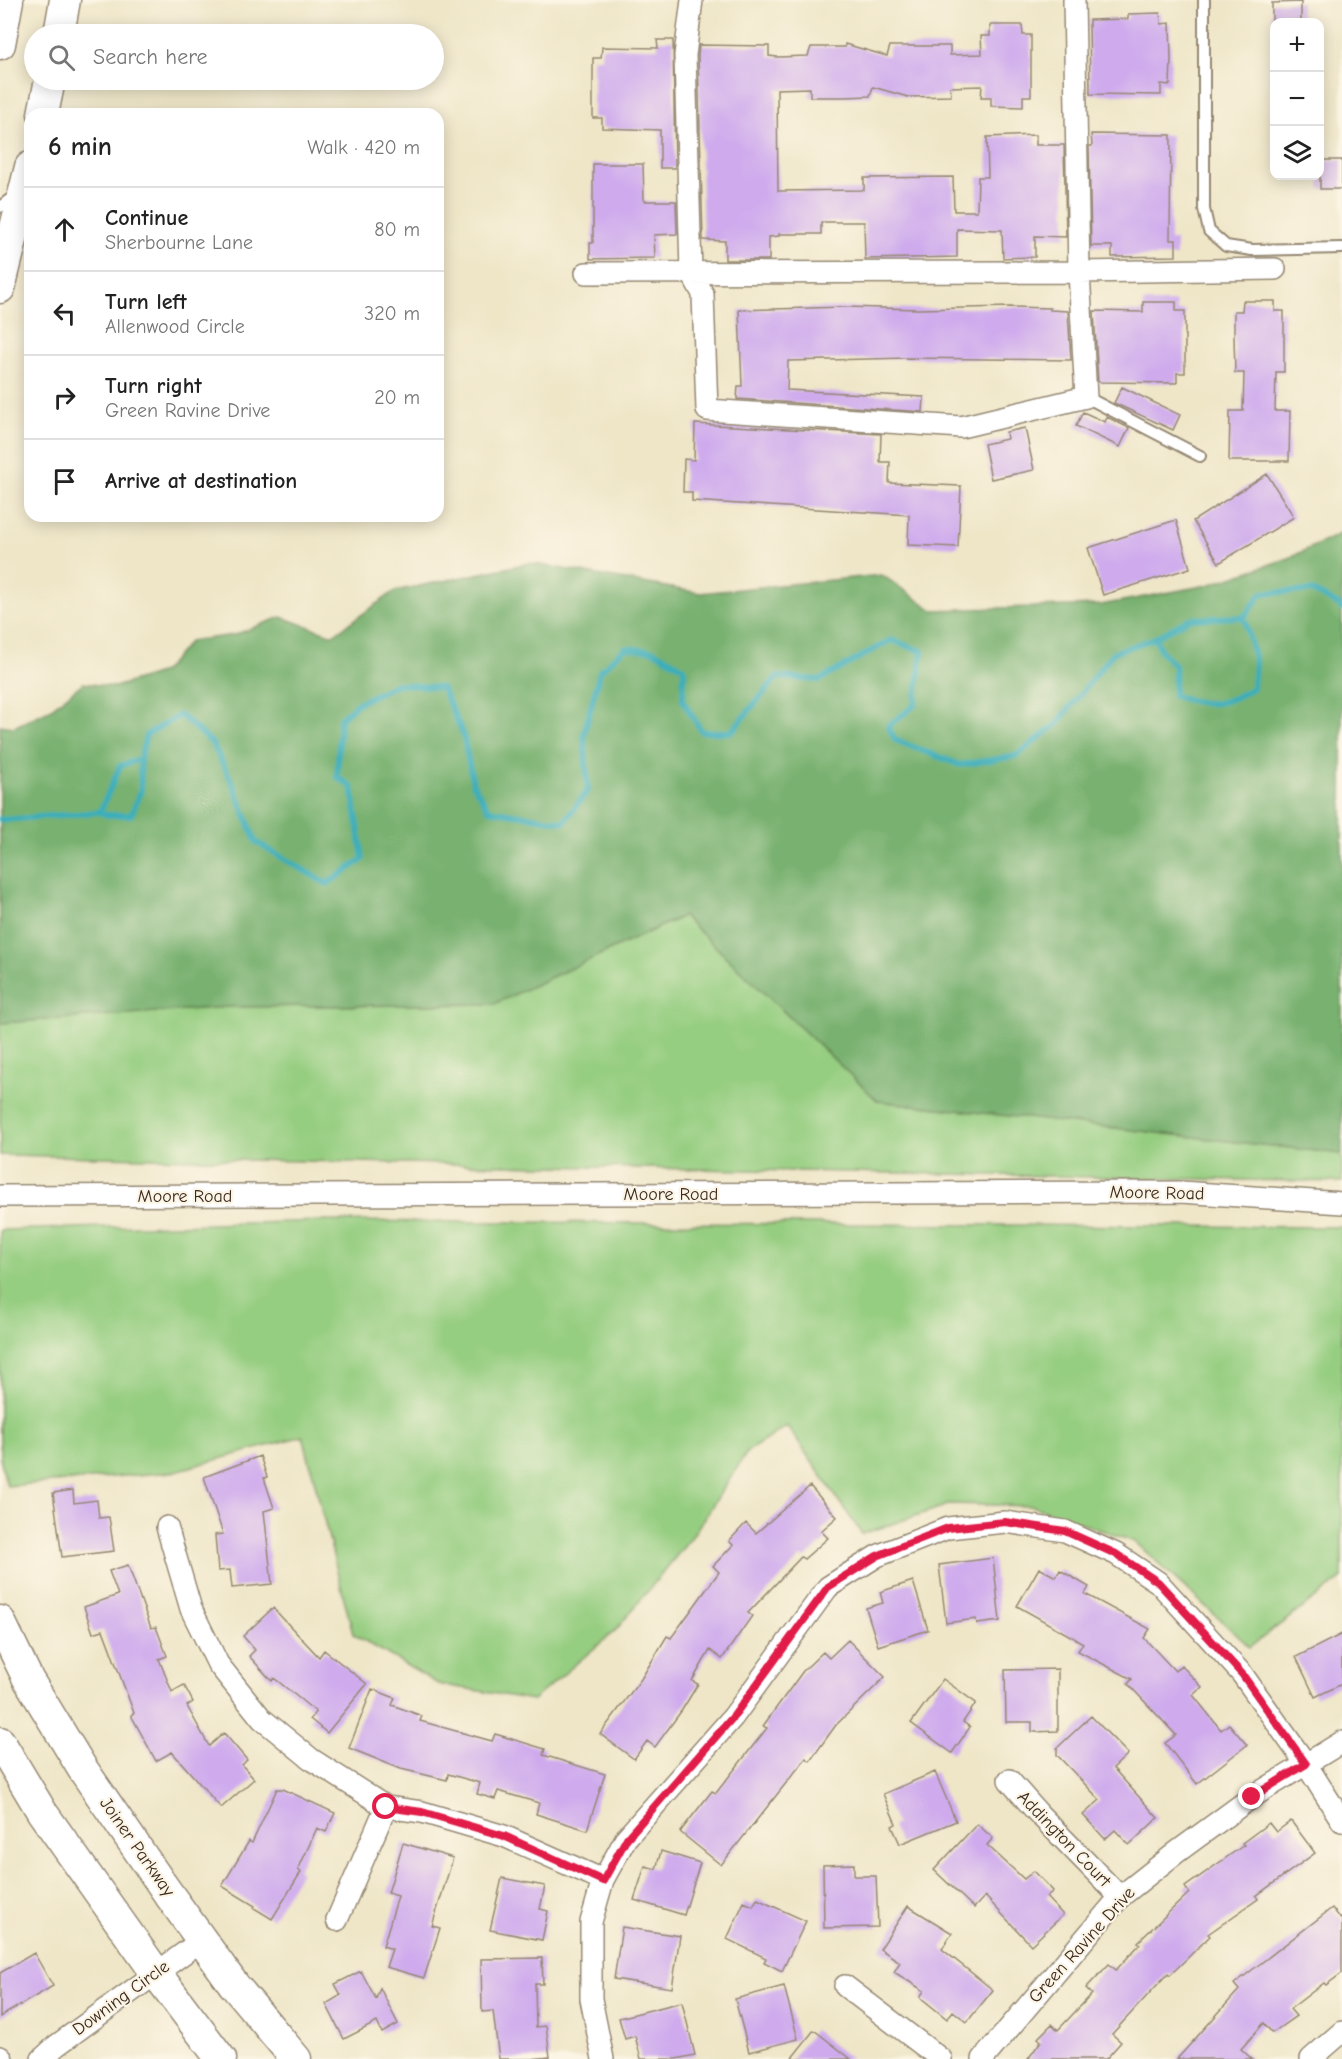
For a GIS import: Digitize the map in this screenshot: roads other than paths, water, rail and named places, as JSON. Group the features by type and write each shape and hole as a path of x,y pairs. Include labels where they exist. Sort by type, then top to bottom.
{"main road":[{"path":"0,45 8,0"},
{"path":"61,24 65,0"},
{"path":"44,108 48,90"},
{"path":"0,288 24,190"},
{"name":"Joiner Parkway","path":"0,1621 28,1679 56,1728 165,1889 234,1984 296,2059"},
{"path":"0,1742 42,1812 156,1973 221,2059"}],"street":[{"path":"692,0 685,54 691,272 703,294 707,410 960,427 1086,397 1079,272 1074,0"},
{"path":"586,273 1275,270"},
{"name":"Moore Road","path":"0,1196 1181,1192 1342,1203"},
{"path":"603,2059 591,1999 591,1922 603,1881 627,1838 733,1717 828,1587 877,1556 948,1528 1005,1522 1065,1531 1116,1554 1158,1582 1242,1674 1306,1764 1342,1821"},
{"path":"167,1527 191,1609 218,1664 262,1719 311,1759 386,1807 422,1812 504,1836 603,1881"},
{"name":"Green Ravine Drive","path":"983,2059 1119,1897 1252,1797 1342,1742"},
{"name":"Addington Court","path":"1009,1780 1038,1814 1119,1897"},
{"path":"337,1920 386,1807"},
{"name":"Downing Circle","path":"42,2059 56,2046 202,1940"},
{"path":"845,1986 941,2059"},
{"path":"1311,2059 1342,2032"}],"lane":[{"path":"1204,0 1204,209 1209,231 1226,246 1252,250 1342,248"},
{"path":"0,207 24,181"},
{"path":"1086,397 1200,456"}],"waterway":[{"path":"0,819 100,812 120,766 140,759 146,735 180,715 212,743 233,784 256,842 327,884 363,859 352,787 337,777 340,719 358,703 397,684 442,688 463,734 473,784 489,810 564,822 588,790 584,734 600,671 625,648 654,651 684,668 683,701 702,732 731,732 777,677 820,680 891,640 922,651 915,705 888,726 895,740 960,765 1016,756 1056,725 1113,653 1155,638 1189,619 1244,617 1262,593 1312,591 1339,605 1342,609"},
{"path":"1155,638 1161,651 1175,666 1174,696 1197,702 1223,702 1253,688 1255,661 1244,617"},
{"path":"100,812 107,815 131,815 141,791 140,759"}]}
